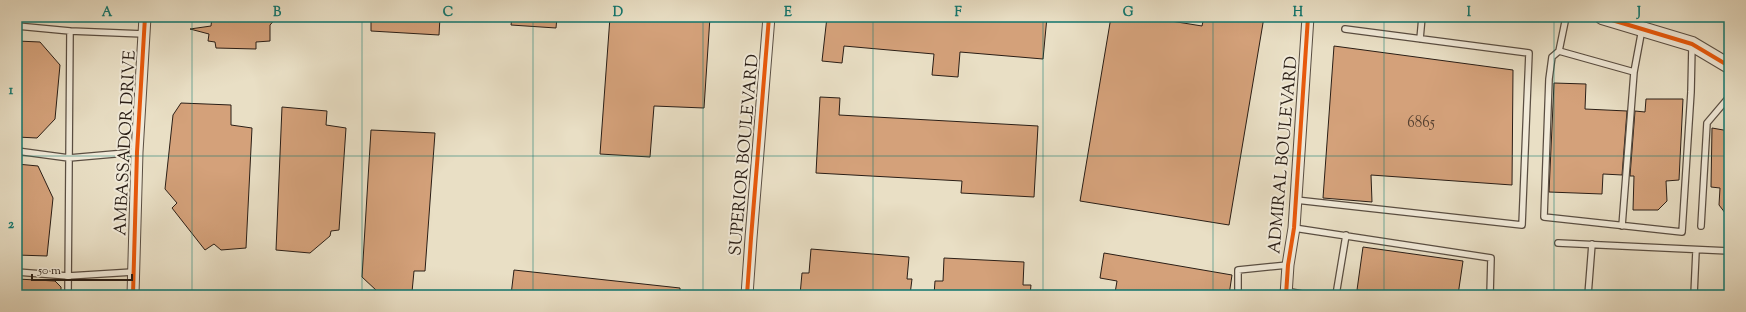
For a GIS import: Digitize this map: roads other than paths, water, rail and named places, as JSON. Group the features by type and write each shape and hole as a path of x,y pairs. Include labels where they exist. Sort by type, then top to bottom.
{"street":[{"name":"AMBASSADOR DRIVE","path":"133,295 137,152 145,17"},
{"name":"SUPERIOR BOULEVARD","path":"747,295 769,17"},
{"name":"ADMIRAL BOULEVARD","path":"1286,293 1288,265 1294,228 1308,17"},
{"path":"1602,17 1692,44 1729,66"}],"lane":[{"path":"1420,38 1422,17"},
{"path":"1566,17 1559,51 1552,57 1549,80 1544,217 1682,232 1691,92 1692,44"},
{"path":"17,26 70,31 144,34"},
{"path":"1296,200 1522,225 1529,53 1345,29"},
{"path":"1622,226 1634,72 1642,29"},
{"path":"68,295 70,31"},
{"path":"1559,51 1634,72"},
{"path":"1701,226 1707,123 1729,97"},
{"path":"17,151 69,158 137,152"},
{"path":"1294,228 1491,258 1490,295"},
{"path":"1336,295 1346,235"},
{"path":"1558,243 1696,251 1729,251"},
{"path":"1588,295 1592,244"},
{"path":"1694,295 1696,251"},
{"path":"1238,295 1238,270 1288,265"},
{"path":"17,272 68,276 133,272"},
{"path":"1286,293 1307,295"}]}
